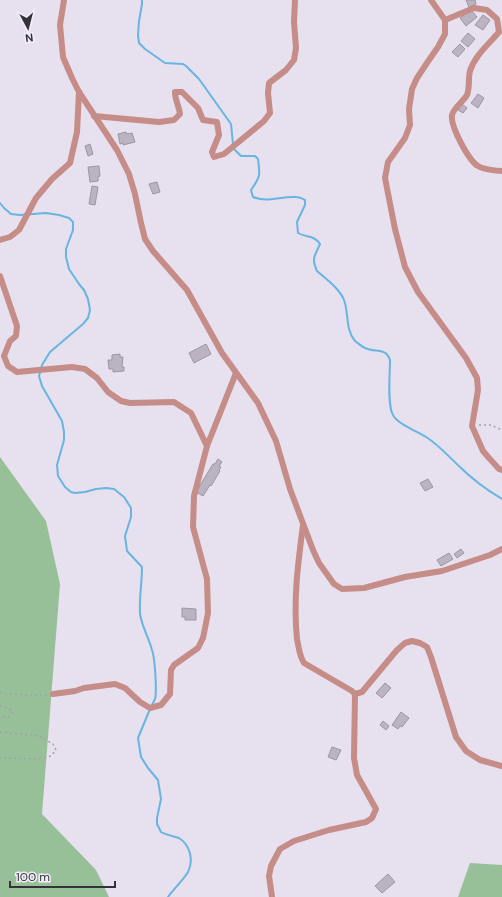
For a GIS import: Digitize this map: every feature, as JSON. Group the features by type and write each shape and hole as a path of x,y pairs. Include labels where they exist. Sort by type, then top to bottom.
{"street":[{"path":"64,0 60,25 63,57 79,92 116,150 129,174 145,239 153,251 187,290 209,327 222,353 258,403 276,441 290,489 313,550 319,563 334,584 342,589 364,588 405,577 442,571 490,555 502,549"},
{"path":"94,116 159,122 174,120 180,114 175,98 175,92 182,92 198,108 203,120 217,122 219,135 212,152 214,157 224,154 264,121 270,113 268,93 269,83 286,70 294,60 296,48 294,22 295,0"},
{"path":"431,0 445,20 445,34 417,78 412,89 409,108 410,125 405,138 388,162 385,178 395,229 405,267 418,292 466,358 477,378 478,390 472,426 483,451 499,469 502,470"},
{"path":"445,20 474,8 487,10 499,17 499,32 479,53 470,71 467,95 453,113 452,118 456,132 465,152 478,166 494,171 502,171"},
{"path":"0,240 10,237 19,230 36,198 52,179 70,163 77,132 79,92"},
{"path":"0,276 17,326 16,336 10,341 4,356 8,366 17,372 72,367 85,369 97,378 108,392 121,401 130,403 174,402 191,412 207,446"},
{"path":"53,694 115,684 126,688 140,702 150,708 161,705 170,694 171,670 174,665 198,648 203,638 208,613 207,580 193,527 194,496 207,446 236,373"},
{"path":"303,523 298,564 296,602 296,626 300,657 304,663 355,694"},
{"path":"355,694 362,692 397,650 405,643 412,641 420,643 427,647 431,657 456,736 466,751 480,760 502,766"},
{"path":"272,897 269,876 271,866 280,849 294,841 329,830 366,822 372,818 376,809 356,775 354,758 355,694"}],"path":[{"path":"472,426 491,425 502,430"},
{"path":"0,693 26,695 53,694"},
{"path":"0,706 9,708 12,713 9,718 0,717"},
{"path":"0,732 39,736 53,744 56,750 51,756 37,760 0,758"}],"green space":[{"path":"0,457 46,521 60,584 42,814 96,870 109,897 0,897"},
{"path":"470,863 502,865 502,897 458,897"}],"building":[{"path":"466,0 475,0 476,4 469,7"},
{"path":"471,10 477,17 466,26 460,18"},
{"path":"483,15 490,20 483,30 475,25"},
{"path":"468,33 475,39 468,47 461,41"},
{"path":"460,44 465,49 458,57 452,52"},
{"path":"478,94 484,98 478,108 471,103"},
{"path":"462,104 467,108 463,113 458,110"},
{"path":"126,132 127,134 132,133 135,142 123,145 123,143 120,144 118,134"},
{"path":"90,144 93,154 88,156 85,146"},
{"path":"99,166 100,176 98,177 98,181 90,182 88,167"},
{"path":"157,182 160,192 153,194 149,184"},
{"path":"92,186 98,187 95,205 89,204"},
{"path":"206,344 211,354 194,363 189,353"},
{"path":"120,354 120,357 123,357 122,367 124,367 124,371 113,372 113,369 109,369 108,360 112,360 112,355"},
{"path":"218,459 222,462 219,466 221,467 219,470 220,471 203,496 196,492 213,464 215,464"},
{"path":"428,479 433,487 425,491 420,483"},
{"path":"461,549 464,553 457,558 454,554"},
{"path":"449,553 453,559 441,566 437,560"},
{"path":"182,608 196,609 196,620 185,620 185,617 182,617"},
{"path":"385,683 391,688 382,698 376,693"},
{"path":"401,712 409,718 402,727 400,726 398,729 392,725"},
{"path":"383,721 389,726 386,730 380,725"},
{"path":"332,747 341,750 336,760 328,757"},
{"path":"388,874 395,882 382,893 375,886"}],"waterway":[{"path":"142,0 138,35 139,43 165,63 183,64 199,79 231,124 233,144"},
{"path":"234,149 241,156 255,156 258,159 259,175 257,182 251,190 253,197 258,199 297,197 305,200 305,205 297,222 298,233 313,238 320,244 314,257 315,267 317,271 332,284 342,296 348,326 355,341 369,349 386,353 388,356 390,360 390,404 395,418 431,440 465,472 502,499"},
{"path":"0,203 11,214 20,215 46,213 69,218 73,222 73,230 66,249 66,257 69,269 84,290 88,299 90,310 88,318 83,324 50,352 42,365 39,376 42,386 62,421 64,440 57,465 58,476 65,487 71,492 75,493 96,489 114,489 124,497 131,508 131,517 125,536 127,551 142,567 140,614 153,654 156,695 152,705"},
{"path":"150,709 138,738 141,757 158,780 161,799 157,824 161,832 179,838 183,841 190,853 191,858 188,872 168,897"}]}
